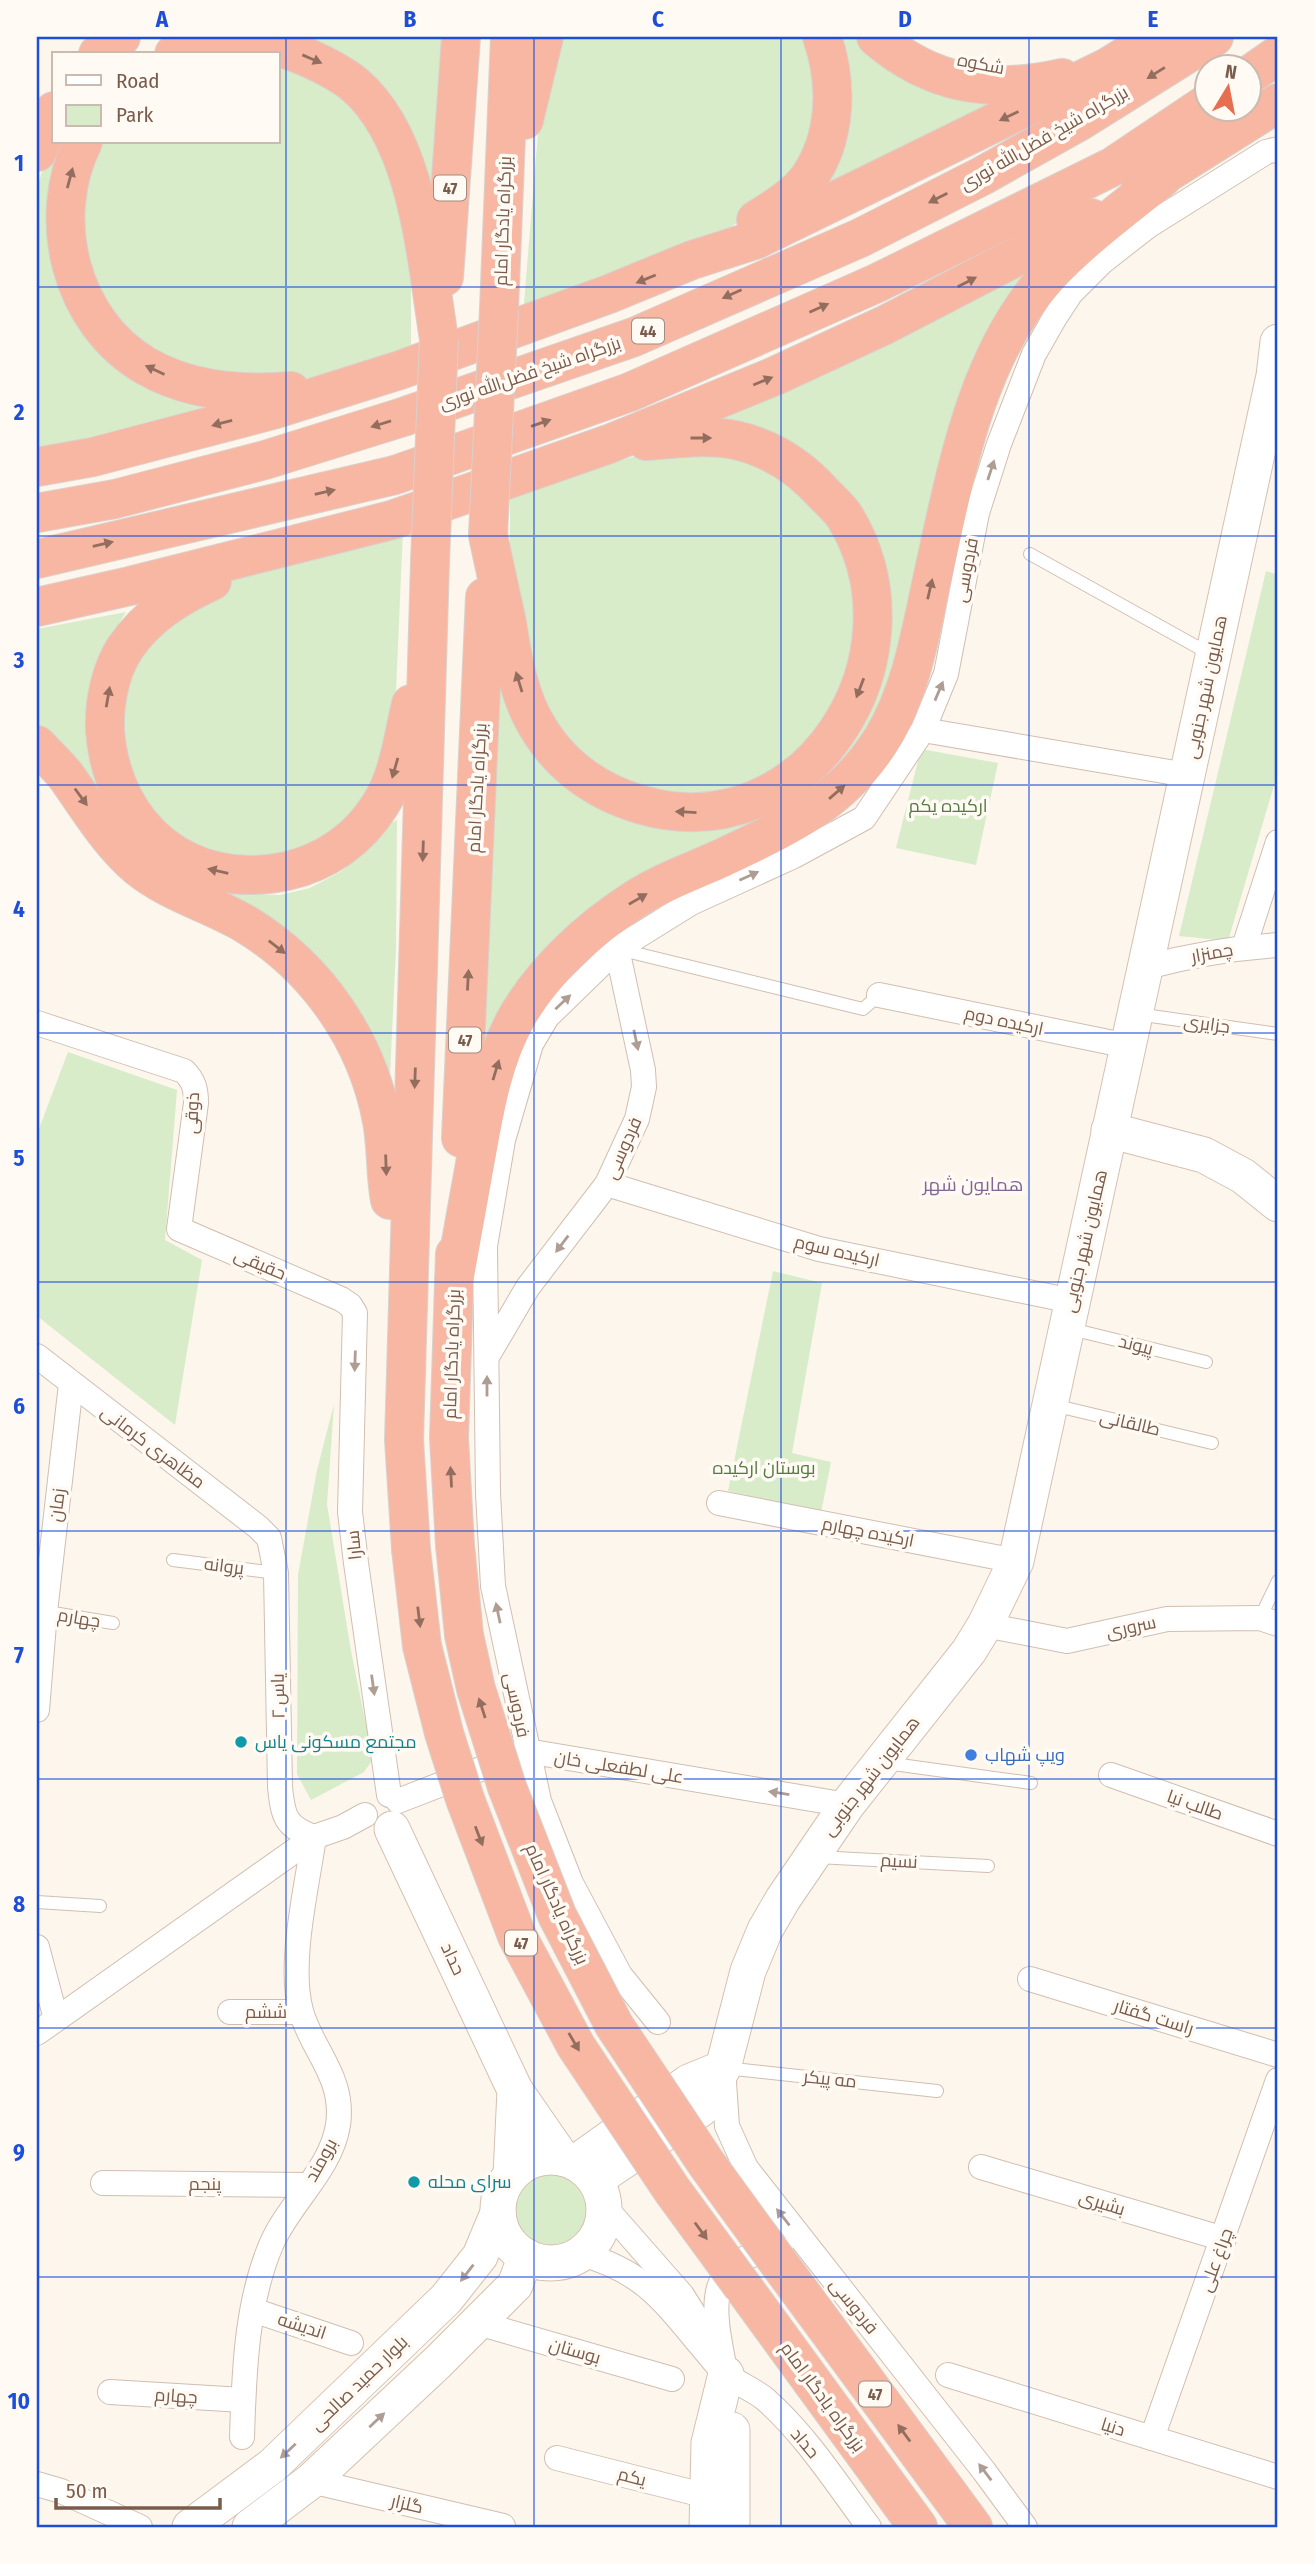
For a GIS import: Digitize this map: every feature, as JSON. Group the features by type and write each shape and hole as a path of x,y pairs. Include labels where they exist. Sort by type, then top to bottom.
{"highway":[{"path":"101,52 121,37"},
{"name":"بزرگراه یادگار امام","path":"461,37 439,339 427,630 425,787 404,1440 411,1549 422,1646 444,1732 517,1936 576,2046 671,2190 918,2527"},
{"name":"بزرگراه یادگار امام","path":"510,37 449,1438 455,1545 464,1635 476,1689 507,1787 557,1915 614,2025 706,2163 794,2258 973,2527"},
{"path":"504,197 544,37"},
{"path":"692,260 786,201 813,170 829,132 832,108 832,80 822,37"},
{"path":"876,37 897,55 928,71 971,84 1033,85 1108,67"},
{"path":"37,467 106,454 276,409 426,361 609,294 692,260 755,240 1108,67 1156,37"},
{"name":"بزرگراه شیخ فضل‌الله نوری","path":"37,513 115,499 265,460 404,417 634,337 860,238 970,183 1080,121 1214,37"},
{"path":"182,52 212,44 250,41 286,48 322,64 355,85 380,113 400,148 416,204 439,339"},
{"path":"1262,66 1278,55"},
{"path":"37,607 392,520 609,444 775,376 885,325 1102,212 1163,177 1278,103"},
{"path":"37,559 395,475 630,392 877,283 1112,167 1192,113"},
{"path":"37,152 52,116"},
{"path":"82,144 65,195 65,233 71,268 88,304 116,344 146,366 185,383 266,393 342,388"},
{"path":"454,1281 486,1103 506,1041 518,1016 535,991 567,955 600,925 636,898 812,813 844,787 863,765 882,739 902,694 921,628 964,442 999,351 1019,315 1049,275 1109,220 1163,177"},
{"path":"488,535 511,652 520,687 531,714 545,740 559,757 590,783 623,800 657,809 693,813 727,808 754,799 778,787 809,765 842,726 853,707 868,667 873,600 864,555 845,516 819,487 790,462 764,448 734,440 704,437 609,444"},
{"path":"268,552 163,607 124,649 112,674 105,723 113,777 124,802 140,824 162,845 188,862 227,874 271,874 325,858 349,841 381,804 393,778 427,630"},
{"path":"37,745 63,773 117,846 138,867 169,887 247,926 279,948 304,970 349,1028 372,1082 382,1121 387,1184 408,1288"}],"street":[{"name":"شکوه","path":"908,37 928,50 971,66 1018,71"},
{"name":"فردوسی","path":"658,2022 620,1975 571,1883 539,1801 493,1586 488,1493 485,1245 503,1140 531,1044 547,1017 617,949 658,921 794,856 864,818 923,730 946,674 977,513 999,444 1034,354 1054,319 1071,293 1102,262 1148,226 1266,152 1278,149"},
{"name":"همایون‌ شهر جنوبی","path":"584,2177 701,2109 723,2068 752,1961 765,1930 810,1857 847,1805 969,1651 985,1625 1016,1561 1068,1315 1147,967 1274,376 1278,342"},
{"path":"923,730 1187,775"},
{"path":"1244,947 1278,842"},
{"name":"چمنزار","path":"1147,967 1244,947 1278,945"},
{"name":"فردوسی","path":"487,1356 528,1287 607,1184 637,1119 644,1087 617,949"},
{"name":"ارکیده دوم","path":"879,995 1132,1030"},
{"name":"ذوقی","path":"37,1023 176,1067 192,1079 196,1089 196,1103 180,1229"},
{"path":"1110,1130 1204,1155 1243,1176 1278,1204"},
{"name":"ارکیده سوم","path":"607,1184 819,1249 1068,1315"},
{"name":"حقیقی","path":"180,1229 341,1299"},
{"name":"سارا","path":"341,1299 351,1305 355,1313 350,1513 386,1810"},
{"name":"مظاهری کرمانی","path":"37,1356 269,1538"},
{"name":"زمان","path":"37,1710 41,1611 71,1384"},
{"name":"ارکیده چهارم","path":"719,1503 1016,1561"},
{"name":"یاس ۲","path":"269,1538 276,1573 282,1809 289,1824 298,1832 314,1837"},
{"name":"سروری","path":"985,1625 1067,1641 1167,1619 1269,1621"},
{"path":"37,1947 46,2026 314,1837 527,1751"},
{"name":"علی لطفعلی خان","path":"527,1751 847,1805"},
{"name":"طالب‌ نیا","path":"1111,1775 1278,1834"},
{"name":"حداد","path":"386,1810 515,2090 584,2177"},
{"name":"برومند","path":"242,2437 243,2400 253,2310 272,2244 327,2157 335,2138 339,2105 327,2064 301,2012 298,1955 314,1837"},
{"name":"راست گفتار","path":"1030,1979 1278,2055"},
{"name":"ششم","path":"230,2012 301,2012"},
{"name":"فردوسی","path":"723,2068 727,2126 794,2258 976,2460 1025,2527"},
{"name":"چراغ‌ علی","path":"1152,2438 1278,2080"},
{"path":"515,2090 511,2175 499,2200 498,2213 507,2239 526,2256 541,2262 555,2263 581,2254 599,2233 603,2220 584,2177"},
{"path":"511,2175 534,2160 584,2177 682,2295 701,2325 726,2374 709,2443 707,2512"},
{"name":"بشیری","path":"981,2167 1223,2239"},
{"name":"پنجم","path":"103,2183 308,2185"},
{"name":"بلوار حمید صالحی","path":"190,2527 272,2466 446,2300 480,2256 498,2213"},
{"path":"732,2527 733,2444 715,2298 729,2269 745,2256 784,2249 794,2258"},
{"path":"581,2254 604,2260 638,2277 663,2300 726,2374"},
{"path":"250,2527 312,2482 478,2323 515,2285 526,2256"},
{"name":"اندیشه","path":"253,2310 351,2343"},
{"name":"بوستان","path":"478,2323 672,2379"},
{"name":"حداد","path":"726,2374 766,2400 789,2424 820,2460 869,2527"},
{"name":"دنیا","path":"948,2375 1278,2477"},
{"name":"چهارم","path":"110,2392 243,2400"},
{"name":"یکم","path":"557,2458 707,2512"},
{"name":"گلزار","path":"312,2482 503,2526"},
{"path":"37,2484 61,2491 140,2527"}],"lane":[{"path":"1030,554 1213,656"},
{"path":"617,949 863,1009 879,995"},
{"name":"جزایری","path":"1132,1030 1278,1034"},
{"name":"پیوند","path":"1068,1315 1206,1362"},
{"name":"طالقانی","path":"1049,1404 1212,1443"},
{"name":"پروانه","path":"173,1560 276,1573"},
{"path":"1269,1621 1278,1581"},
{"name":"چهارم","path":"41,1611 113,1623"},
{"path":"880,1762 1031,1783"},
{"name":"نسیم","path":"810,1857 988,1866"},
{"path":"37,1902 100,1906"},
{"name":"مه‌ پیکر","path":"723,2068 937,2091"}],"green space":[{"path":"286,37 449,37 434,253 420,184"},
{"path":"556,37 810,37 820,82 812,151 770,202 718,235 523,315 542,84"},
{"path":"834,37 859,37 1041,91 809,192"},
{"path":"280,59 323,74 375,128 411,252 411,360 321,380 247,385 135,347 81,263 87,157 94,144 280,144"},
{"path":"52,142 71,144 100,341 274,402 37,457 37,187"},
{"path":"1107,214 1030,284 894,693 822,794 614,901 473,1118 493,606 513,697 661,824 851,741 863,521 704,426"},
{"path":"734,452 813,500 846,551 859,623 831,716 788,765 721,794 636,790 553,735 510,610 510,493 639,455"},
{"path":"403,530 394,737 385,773 320,849 242,866 162,832 117,747 134,653 208,590 239,576"},
{"path":"1266,571 1278,575 1278,772 1228,941 1179,936"},
{"path":"126,612 115,630 87,721 88,747 94,775 115,811 219,892 280,895 310,888 340,872 362,854 388,824 397,820 396,949 390,1075 369,1033 181,884 37,730 37,629"},
{"name":"ارکیده یکم","path":"921,749 998,763 976,865 896,848"},
{"path":"68,1052 177,1090 165,1240 202,1260 175,1425 37,1316 37,1134"},
{"name":"بوستان ارکیده","path":"773,1271 822,1283 792,1453 831,1462 821,1513 728,1491"},
{"path":"334,1404 327,1504 351,1651 373,1759 364,1772 311,1800 297,1774 298,1575 317,1470"},
{"path":"550,2171 565,2174 578,2182 586,2195 589,2210 586,2225 578,2238 565,2246 550,2249 535,2246 522,2238 514,2225 511,2210 514,2195 522,2182 535,2174"}],"place":[{"name":"مجتمع مسکونی یاس","path":"241,1742"},
{"name":"ویپ شهاب","path":"971,1755"},
{"name":"سرای محله","path":"414,2182"}],"district":[{"name":"همایون شهر","path":"973,1184"}]}
